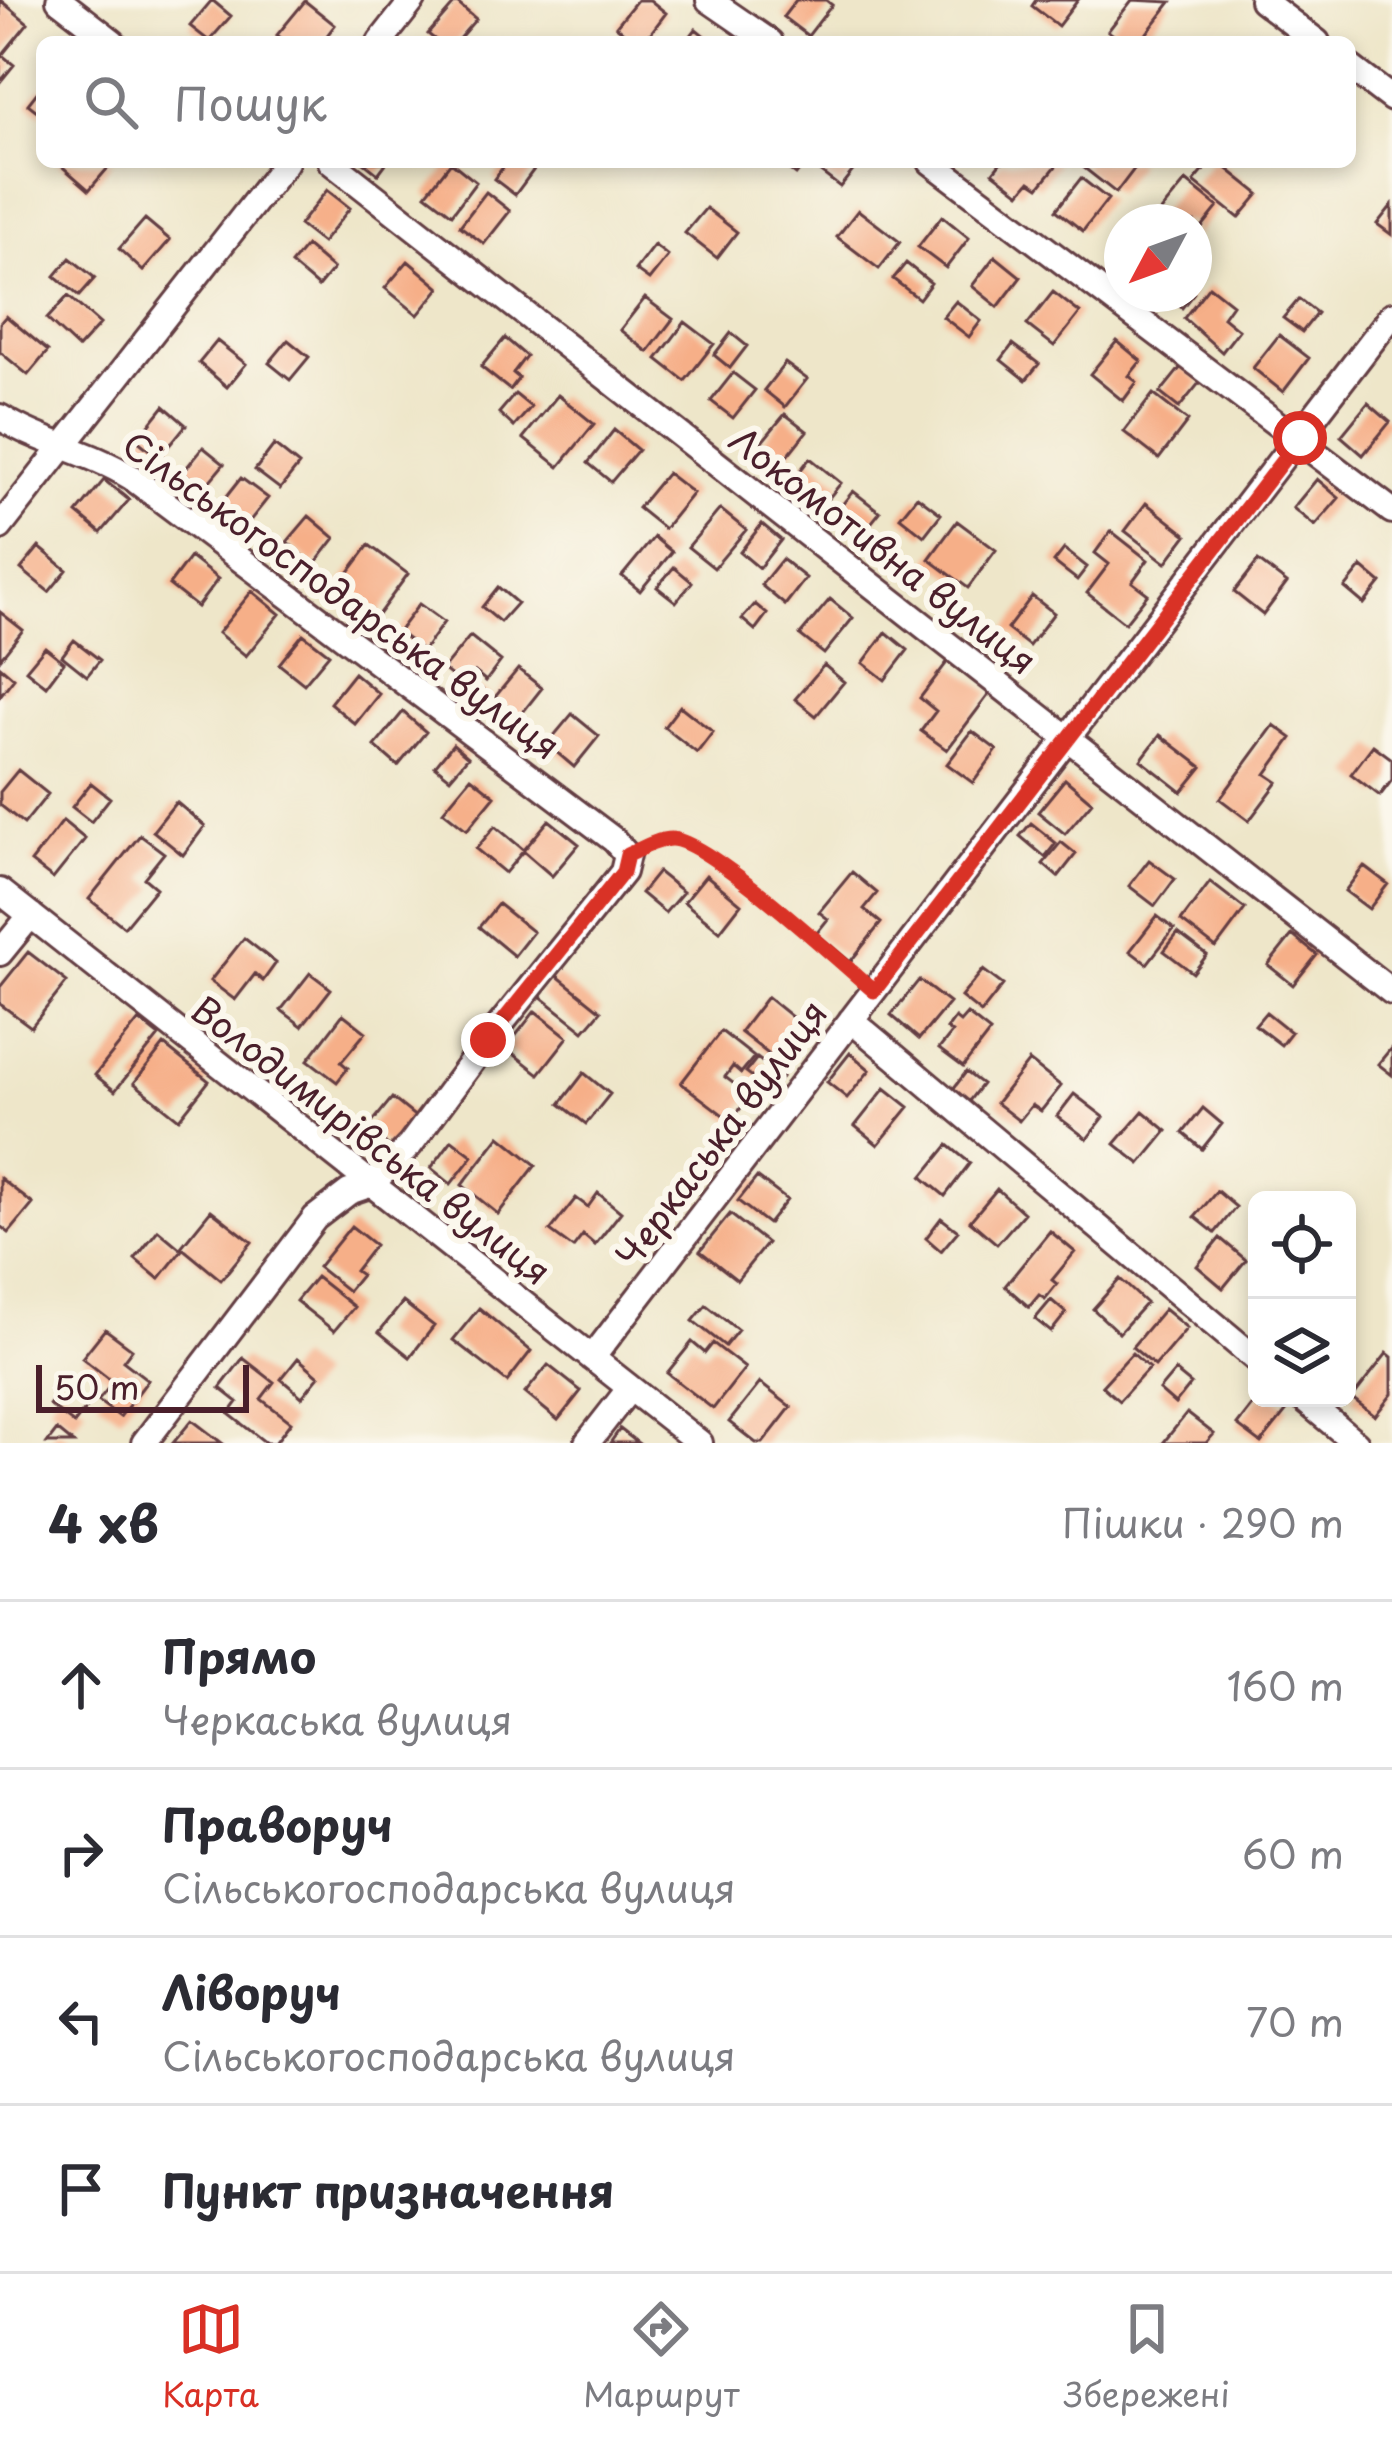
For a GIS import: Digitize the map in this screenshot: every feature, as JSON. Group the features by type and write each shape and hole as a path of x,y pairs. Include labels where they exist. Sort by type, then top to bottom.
{"street":[{"path":"59,0 105,36"},
{"path":"385,36 413,0"},
{"path":"709,0 761,36"},
{"path":"1262,0 1309,36"},
{"path":"1356,73 1392,100"},
{"path":"0,526 281,168"},
{"name":"Локомотивна вулиця","path":"339,168 1392,992"},
{"path":"939,168 1392,511"},
{"name":"Черкаська вулиця","path":"592,1358 1392,315"},
{"name":"Сільськогосподарська вулиця","path":"0,417 63,447 99,457 131,477 614,840 627,855"},
{"path":"143,1443 315,1217 349,1192 372,1184 410,1144 623,872 627,855"},
{"name":"Володимирівська вулиця","path":"0,891 700,1443"},
{"path":"0,953 31,915"},
{"path":"851,1020 1248,1352"},
{"path":"587,1443 630,1388"},
{"path":"1313,1407 1356,1443"}],"path":[{"path":"627,855 668,838 685,842 737,877 874,991"}],"building":[{"path":"0,0 28,23 2,55 14,65 0,82"},
{"path":"212,0 231,16 213,36 203,36 190,26"},
{"path":"637,0 650,0 666,13 649,36 628,36 616,26"},
{"path":"796,0 826,0 832,5 808,36 783,17"},
{"path":"1036,0 1078,0 1058,26 1032,6"},
{"path":"1132,0 1171,2 1145,36 1115,36 1108,31"},
{"path":"305,1 335,25 327,36 277,35"},
{"path":"456,2 476,19 461,36 428,34"},
{"path":"64,168 108,168 89,190"},
{"path":"446,168 458,168 476,182 452,214 426,194"},
{"path":"502,168 535,168 515,195 494,179"},
{"path":"815,168 855,168 840,187"},
{"path":"996,168 1055,168 1039,187 1030,181 1020,193 993,172"},
{"path":"1084,168 1135,168 1116,193"},
{"path":"1206,168 1226,168 1259,194 1239,218 1194,182"},
{"path":"1081,178 1108,199 1083,231 1056,210"},
{"path":"1186,181 1218,207 1212,214 1212,204 1167,204"},
{"path":"327,190 350,208 322,243 299,225"},
{"path":"486,192 510,211 484,244 460,226"},
{"path":"1392,205 1392,235 1377,224"},
{"path":"706,208 737,232 717,258 685,233"},
{"path":"858,210 900,242 879,269 837,237"},
{"path":"942,216 969,238 946,268 918,247"},
{"path":"145,219 170,240 143,271 119,249"},
{"path":"654,245 668,256 649,280 635,270"},
{"path":"306,246 333,269 318,287 291,264"},
{"path":"995,256 1021,277 998,307 972,286"},
{"path":"70,258 95,278 79,296 55,276"},
{"path":"408,261 440,288 418,315 385,288"},
{"path":"906,263 931,283 919,299 893,279"},
{"path":"1212,288 1232,304 1223,317 1239,330 1222,352 1184,318 1189,312 1212,312"},
{"path":"1053,292 1080,313 1054,346 1027,325"},
{"path":"68,296 100,324 78,348 47,319"},
{"path":"645,298 673,319 648,352 620,330"},
{"path":"1299,299 1317,313 1302,332 1283,318"},
{"path":"956,301 981,321 969,337 943,317"},
{"path":"6,316 48,351 28,375 0,352 0,323"},
{"path":"685,322 714,344 685,381 657,359"},
{"path":"731,333 747,346 730,368 714,355"},
{"path":"1279,335 1309,358 1283,392 1253,368"},
{"path":"505,338 526,356 513,373 519,378 510,390 481,367"},
{"path":"288,340 309,357 290,380 269,363"},
{"path":"217,341 246,364 227,387 199,363"},
{"path":"1117,341 1141,361 1129,376 1137,382 1123,401 1090,374"},
{"path":"1013,344 1039,364 1026,380 1001,360"},
{"path":"785,363 807,379 785,407 764,390"},
{"path":"1181,367 1200,382 1179,408 1160,393"},
{"path":"733,373 755,390 733,418 711,401"},
{"path":"515,394 531,407 514,427 499,413"},
{"path":"1153,394 1188,421 1159,459 1124,432"},
{"path":"558,395 594,424 559,467 523,438"},
{"path":"1368,403 1390,422 1363,455 1341,436"},
{"path":"164,406 186,425 159,458 137,440"},
{"path":"785,414 807,431 784,460 761,443"},
{"path":"614,430 638,450 611,482 588,463"},
{"path":"274,445 299,465 280,489 255,470"},
{"path":"203,447 224,464 203,489 183,472"},
{"path":"810,458 841,483 824,504 793,480"},
{"path":"667,473 693,493 664,529 638,508"},
{"path":"241,478 268,498 245,527 219,506"},
{"path":"1317,479 1339,498 1315,526 1293,508"},
{"path":"104,480 129,500 101,533 77,513"},
{"path":"853,491 880,512 864,532 837,511"},
{"path":"917,496 941,514 924,536 900,517"},
{"path":"1146,503 1187,535 1166,563 1125,531"},
{"path":"720,509 746,530 714,568 688,547"},
{"path":"309,516 335,538 314,565 287,542"},
{"path":"957,521 996,550 968,588 929,559"},
{"path":"762,524 781,540 759,568 740,552"},
{"path":"1111,531 1148,560 1132,582 1148,594 1125,623 1087,593 1109,564 1095,553"},
{"path":"654,537 672,552 640,591 622,576"},
{"path":"369,545 408,574 375,619 336,589"},
{"path":"39,547 67,570 49,592 21,569"},
{"path":"1064,549 1087,567 1077,580 1054,562"},
{"path":"190,557 218,579 197,607 169,585"},
{"path":"782,559 806,578 785,605 761,585"},
{"path":"1258,561 1287,583 1263,615 1234,592"},
{"path":"674,567 692,582 676,602 657,587"},
{"path":"1362,567 1381,583 1364,604 1345,588"},
{"path":"498,587 517,603 500,622 482,607"},
{"path":"252,591 280,614 246,656 218,633"},
{"path":"1032,596 1054,613 1029,646 1007,629"},
{"path":"830,599 853,618 824,654 800,635"},
{"path":"419,604 444,622 423,651 398,632"},
{"path":"755,604 767,614 755,630 742,619"},
{"path":"0,612 23,630 0,659"},
{"path":"886,632 908,650 885,680 863,663"},
{"path":"303,634 329,654 304,684 279,664"},
{"path":"470,636 501,661 486,681 475,672 464,686 443,669"},
{"path":"74,640 100,660 87,676 62,656"},
{"path":"45,647 64,662 46,686 26,670"},
{"path":"948,661 990,693 947,750 921,731 936,711 920,698"},
{"path":"824,665 844,682 816,716 795,699"},
{"path":"0,666 14,678 0,696"},
{"path":"518,669 542,688 519,717 495,697"},
{"path":"354,673 379,694 355,724 330,703"},
{"path":"480,688 495,700 477,722 462,709"},
{"path":"680,706 713,732 697,753 664,727"},
{"path":"403,712 426,732 398,766 375,746"},
{"path":"572,714 599,736 574,767 547,744"},
{"path":"1274,725 1292,738 1266,774 1278,782 1249,821 1220,799"},
{"path":"972,731 997,750 973,783 947,764"},
{"path":"1160,735 1202,767 1182,792 1141,760"},
{"path":"453,744 468,757 450,778 435,766"},
{"path":"1373,745 1392,759 1392,780 1380,796 1351,774"},
{"path":"18,770 48,794 24,824 0,805 0,792"},
{"path":"471,777 495,796 467,830 443,811"},
{"path":"1065,779 1092,802 1065,834 1038,812"},
{"path":"91,783 110,798 91,822 72,807"},
{"path":"176,802 205,826 183,855 153,831"},
{"path":"549,820 579,844 552,876 523,851"},
{"path":"63,821 85,839 53,879 31,862"},
{"path":"1031,823 1056,843 1045,857 1020,836"},
{"path":"495,826 524,850 505,873 476,849"},
{"path":"140,835 164,853 144,878 156,888 124,927 89,899"},
{"path":"1061,842 1076,854 1058,877 1043,864"},
{"path":"1149,860 1175,879 1155,906 1129,886"},
{"path":"1364,866 1388,884 1369,909 1345,891"},
{"path":"658,872 683,892 665,913 641,893"},
{"path":"852,872 877,893 864,909 881,923 850,962 816,934 828,919 819,912"},
{"path":"706,875 741,904 720,931 684,902"},
{"path":"1210,882 1245,909 1216,948 1181,921"},
{"path":"498,904 533,932 514,956 479,927"},
{"path":"1157,916 1174,929 1147,964 1130,951"},
{"path":"1178,933 1207,955 1193,973 1164,951"},
{"path":"1292,935 1317,955 1293,985 1268,965"},
{"path":"244,938 276,963 263,981 255,974 235,1000 210,981"},
{"path":"28,952 67,982 31,1027 0,1004 0,987"},
{"path":"983,970 1003,985 981,1013 961,997"},
{"path":"310,973 331,989 302,1026 281,1010"},
{"path":"556,975 601,1011 584,1031 540,996"},
{"path":"919,980 949,1003 919,1039 891,1015"},
{"path":"767,997 803,1026 776,1060 740,1032"},
{"path":"535,1011 568,1037 539,1074 506,1048"},
{"path":"1266,1012 1291,1032 1281,1045 1255,1025"},
{"path":"343,1014 366,1032 341,1062 348,1068 337,1082 308,1060"},
{"path":"967,1014 990,1032 963,1067 939,1049 952,1033 947,1029 955,1018 960,1022"},
{"path":"139,1020 159,1036 115,1091 95,1075"},
{"path":"721,1031 754,1057 741,1073 733,1066 725,1077 750,1096 731,1121 681,1083"},
{"path":"164,1045 209,1081 179,1119 134,1083"},
{"path":"1392,1047 1392,1075 1378,1064"},
{"path":"850,1053 870,1070 847,1098 827,1082"},
{"path":"757,1058 782,1077 771,1091 746,1072"},
{"path":"1029,1061 1061,1086 1041,1111 1032,1105 1019,1121 996,1103"},
{"path":"966,1072 982,1084 966,1105 950,1093"},
{"path":"584,1073 610,1094 586,1124 560,1104"},
{"path":"885,1088 909,1107 878,1145 855,1126"},
{"path":"1074,1094 1104,1117 1087,1139 1057,1116"},
{"path":"392,1098 417,1118 393,1149 367,1129"},
{"path":"1203,1108 1222,1124 1202,1149 1183,1133"},
{"path":"1143,1111 1167,1131 1140,1164 1115,1144"},
{"path":"500,1136 536,1165 498,1214 462,1185"},
{"path":"452,1140 473,1156 451,1184 431,1168"},
{"path":"948,1145 970,1163 945,1196 922,1177"},
{"path":"757,1177 787,1200 768,1224 738,1201"},
{"path":"0,1178 33,1204 9,1233 0,1226"},
{"path":"997,1189 1024,1213 997,1244 970,1221"},
{"path":"1217,1191 1236,1207 1215,1233 1195,1217"},
{"path":"598,1193 621,1212 595,1245 583,1235 573,1248 550,1231 576,1198 588,1207"},
{"path":"211,1210 252,1242 221,1280 181,1247"},
{"path":"730,1214 767,1243 737,1280 700,1251"},
{"path":"941,1218 958,1231 941,1251 926,1238"},
{"path":"351,1226 375,1245 355,1271 361,1275 348,1291 318,1267"},
{"path":"158,1230 182,1250 159,1279 135,1259"},
{"path":"1050,1231 1075,1252 1052,1280 1057,1284 1045,1299 1039,1295 1029,1307 1005,1286"},
{"path":"1220,1238 1246,1260 1223,1288 1197,1266"},
{"path":"316,1277 354,1307 334,1331 296,1301"},
{"path":"1120,1279 1146,1303 1119,1333 1093,1309"},
{"path":"1051,1300 1066,1313 1051,1332 1035,1319"},
{"path":"403,1302 434,1326 410,1357 379,1332"},
{"path":"706,1305 738,1330 725,1346 693,1321"},
{"path":"479,1308 531,1351 507,1382 453,1340"},
{"path":"1164,1309 1187,1328 1155,1366 1132,1347"},
{"path":"105,1329 132,1349 123,1361 148,1380 120,1417 98,1401 113,1382 82,1358"},
{"path":"692,1342 705,1353 713,1343 745,1368 713,1409 667,1373"},
{"path":"1132,1353 1149,1368 1119,1401 1102,1386"},
{"path":"1387,1353 1392,1357 1392,1394 1375,1416 1356,1401 1356,1393"},
{"path":"243,1358 274,1382 261,1399 291,1422 275,1443 266,1443 229,1414 238,1402 220,1388"},
{"path":"298,1358 319,1376 302,1397 281,1379"},
{"path":"548,1365 581,1391 558,1420 525,1393"},
{"path":"1175,1371 1191,1384 1175,1404 1159,1390"},
{"path":"760,1383 791,1407 763,1443 756,1443 729,1422"},
{"path":"61,1389 86,1408 74,1424 49,1405"},
{"path":"1251,1407 1289,1408 1261,1443 1237,1425"},
{"path":"1187,1413 1214,1434 1206,1443 1163,1443"},
{"path":"192,1420 222,1443 173,1443"},
{"path":"620,1429 638,1443 610,1443"},
{"path":"57,1430 73,1443 47,1443"}],"route":[{"path":"488,1040 623,872 627,855 668,838 685,842 718,863 874,991 1300,438"}]}
